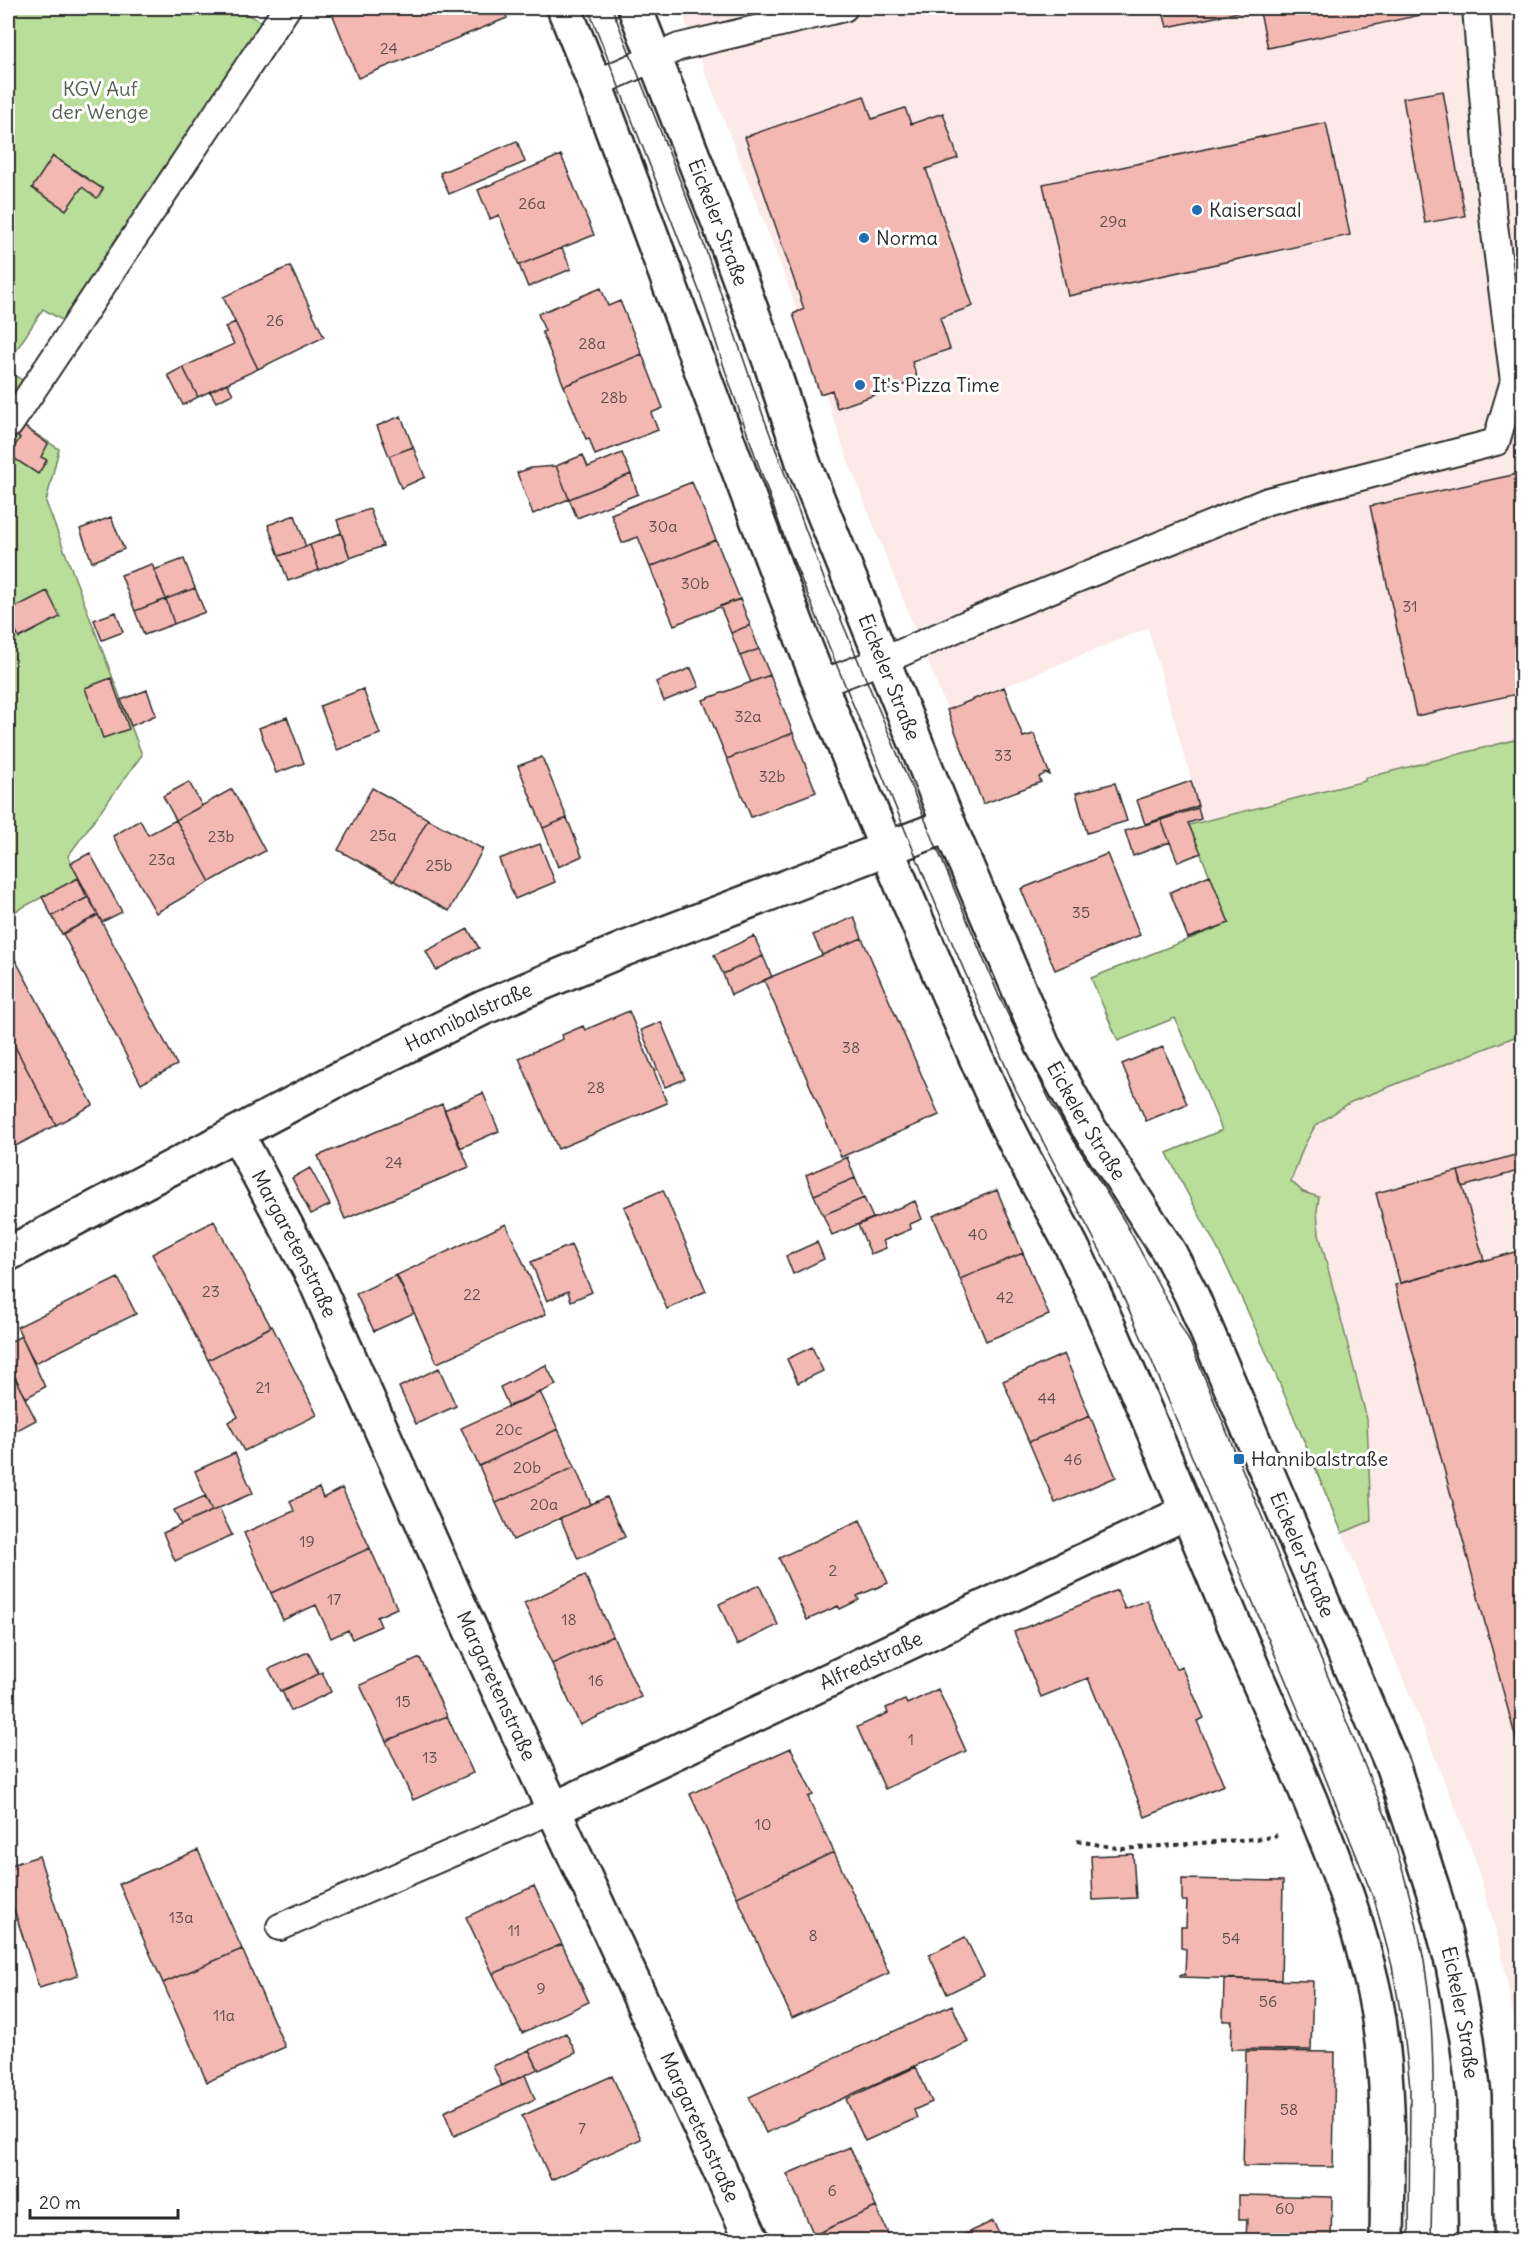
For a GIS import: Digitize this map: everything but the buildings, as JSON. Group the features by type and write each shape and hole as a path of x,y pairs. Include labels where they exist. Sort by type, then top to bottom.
{"street":[{"path":"564,8 595,84 820,684 886,849 1003,1119 1075,1253 1160,1442 1187,1512 1331,1850 1365,1956 1375,1999 1387,2081 1389,2136 1387,2241"},
{"name":"Eickeler Straße","path":"635,8 725,238 771,364 804,465 949,825 1043,1046 1083,1119 1169,1252 1191,1294 1393,1767 1433,1890 1453,1966 1467,2039 1474,2096 1476,2241"},
{"name":"Hannibalstraße","path":"8,1254 339,1079 483,1008 624,949 949,825"},
{"name":"Margaretenstraße","path":"237,1134 315,1280 456,1598 752,2241"},
{"name":"Alfredstraße","path":"554,1809 1187,1512"}],"lane":[{"path":"10,424 287,8"},
{"path":"595,84 679,47 844,8"},
{"path":"820,684 1268,501 1496,442 1514,381 1494,217 1476,8"},
{"path":"280,1928 554,1809"}],"path":[{"path":"1077,1840 1123,1849 1266,1838 1281,1833"}],"shaded area":[{"path":"680,8 1522,8 1522,738 1203,822 1148,628 947,710 848,461 825,393 820,394 793,314 797,311 780,263"},
{"path":"1522,1034 1522,2059 1500,1945 1474,1856 1342,1533 1371,1521 1357,1376 1319,1234 1317,1220 1319,1197 1303,1192 1291,1181 1303,1148 1315,1126 1351,1102"}],"green space":[{"name":"KGV Auf der Wenge","path":"8,8 235,8 262,22 65,322 43,309 8,363"},
{"path":"8,371 25,382 8,406"},
{"path":"8,416 59,449 46,502 142,755 68,856 79,878 8,915"},
{"path":"1522,738 1522,1034 1351,1102 1315,1126 1303,1148 1291,1181 1303,1192 1319,1197 1317,1211 1319,1234 1367,1419 1371,1521 1342,1533 1245,1306 1167,1153 1222,1130 1175,1018 1118,1041 1091,978 1229,923 1189,825 1365,781 1365,778"}],"tram line":[{"path":"588,8 700,293 787,545 944,924 1016,1090 1115,1279 1151,1359 1301,1717 1375,1902 1392,1966 1404,2032 1410,2087 1409,2240"},
{"path":"612,8 695,219 764,418 824,579 999,996 1053,1107 1125,1222 1191,1345 1388,1822 1420,1938 1428,1984 1433,2095 1431,2240"}],"place":[{"name":"Kaisersaal","path":"1197,210"},
{"name":"Norma","path":"864,238"},
{"name":"It's Pizza Time","path":"860,385"},
{"name":"Hannibalstraße","path":"1239,1459"}]}
